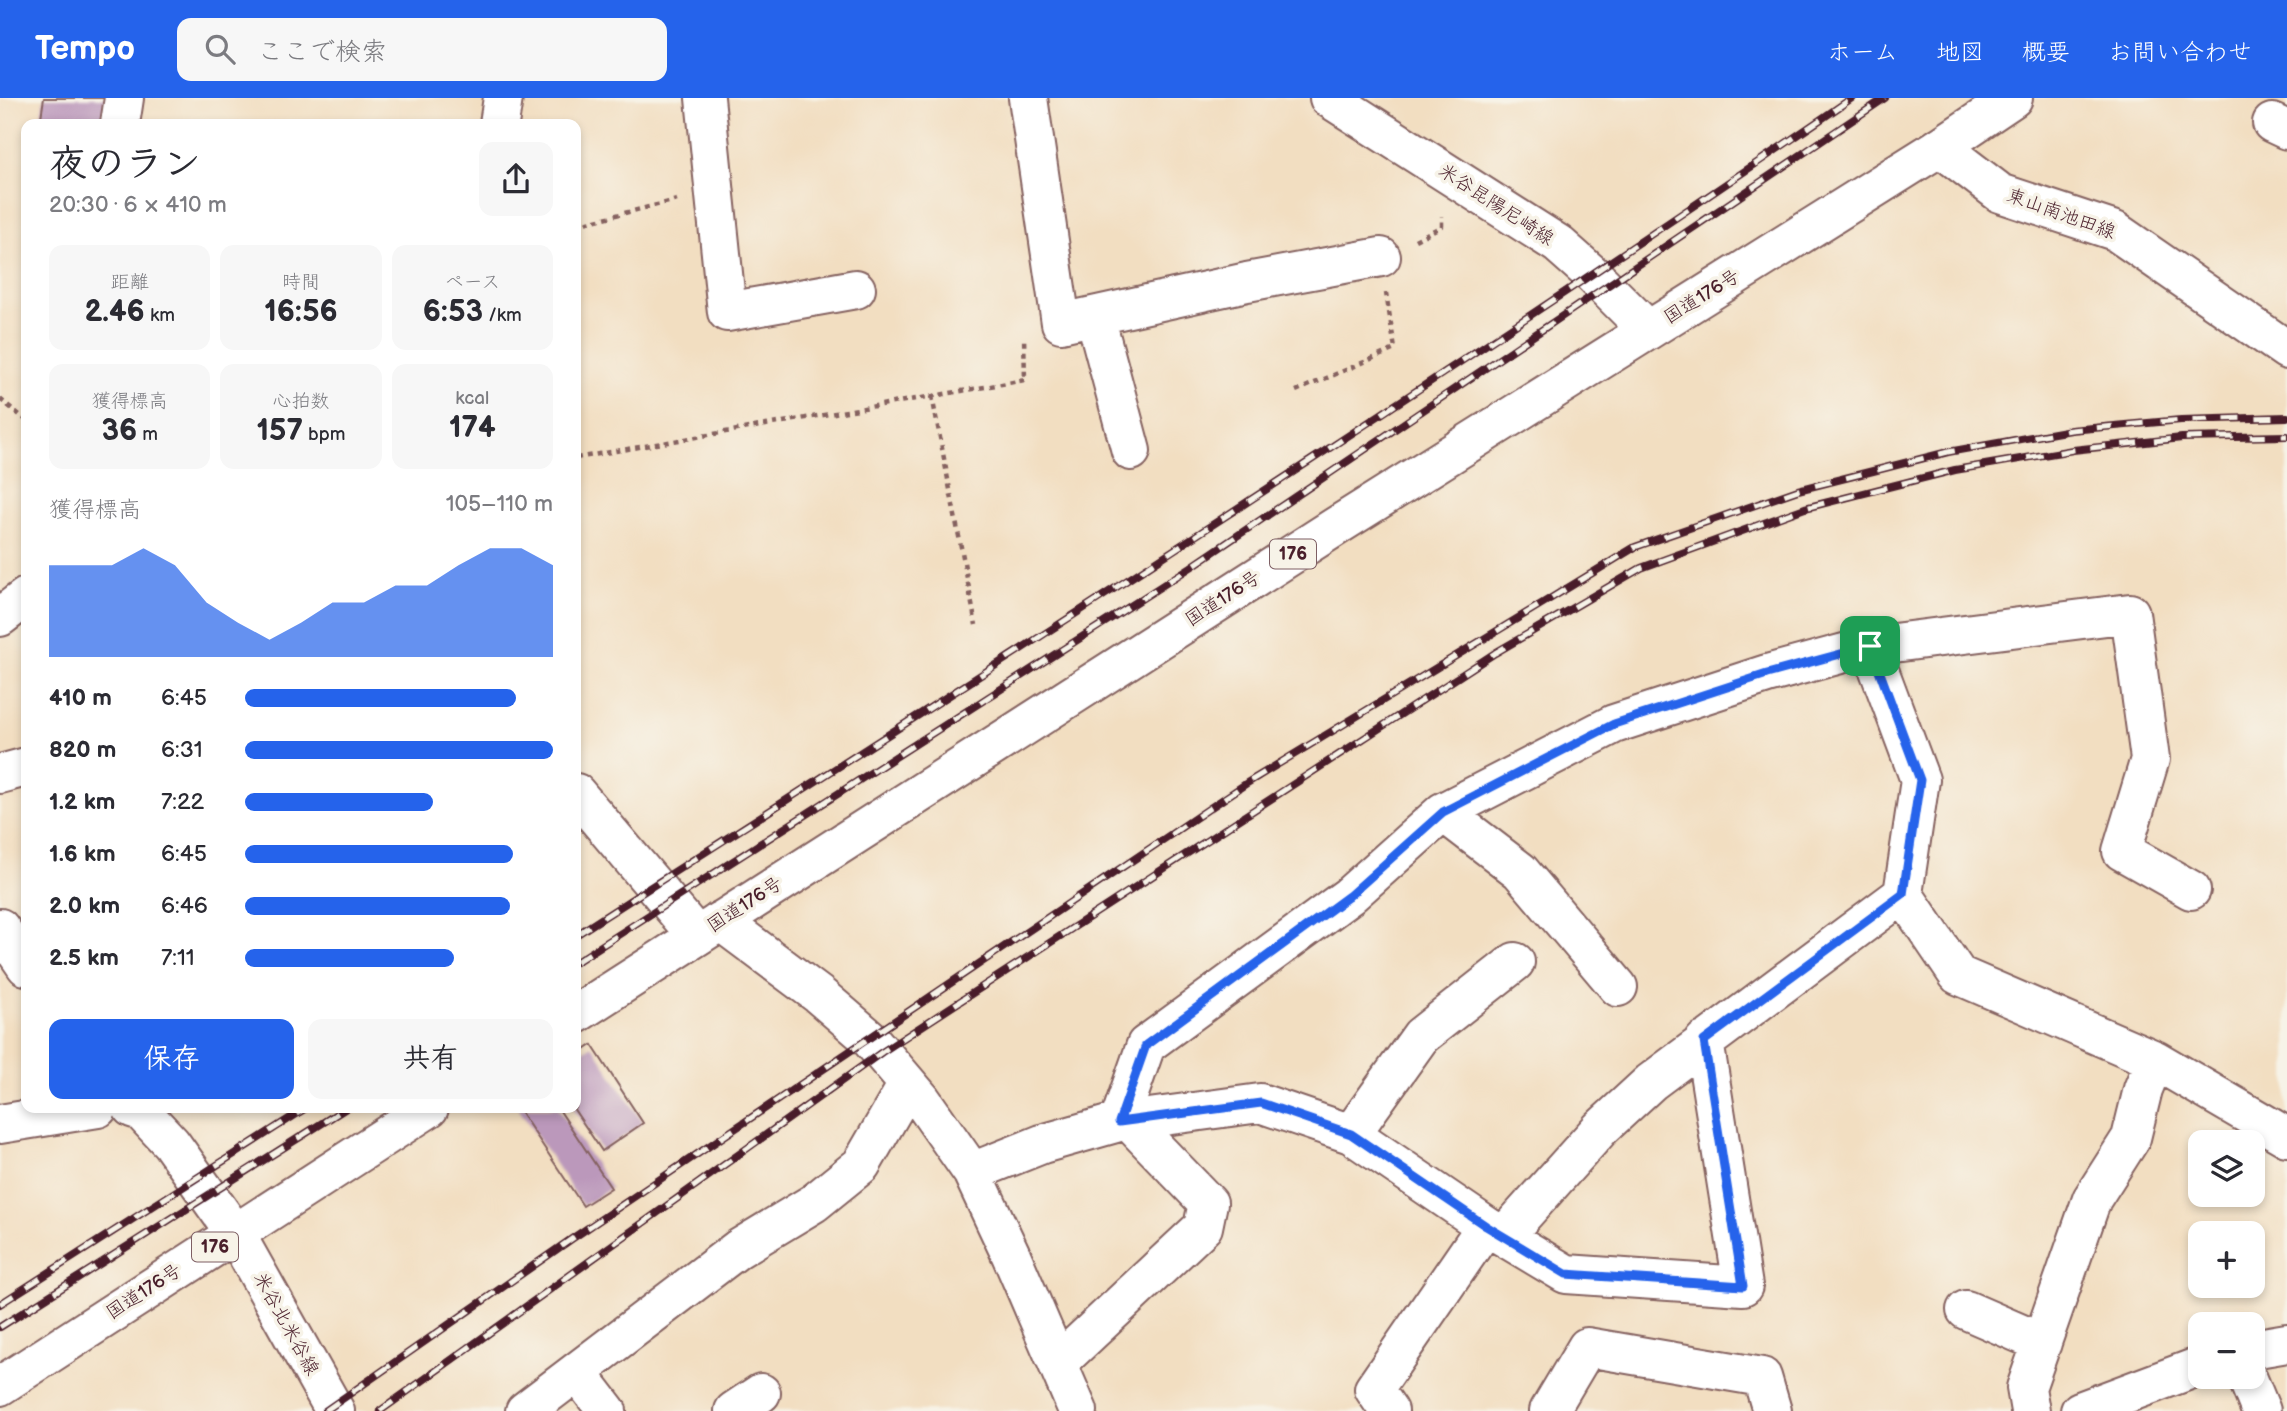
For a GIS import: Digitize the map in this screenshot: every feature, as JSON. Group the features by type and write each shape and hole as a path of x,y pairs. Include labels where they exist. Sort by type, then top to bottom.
{"main road":[{"path":"121,119 124,98"},
{"path":"500,119 503,98"},
{"path":"705,98 726,312 856,289"},
{"path":"1028,98 1078,320 1131,451"},
{"name":"米谷昆陽尼崎線","path":"1329,98 1558,244 1648,330"},
{"name":"国道176号","path":"581,1011 2013,98"},
{"name":"東山南池田線","path":"1940,147 2000,193 2115,231 2283,337"},
{"path":"1078,320 1247,282 1381,257"},
{"path":"0,617 21,601"},
{"path":"1124,1122 1146,1045 1349,896 1443,812 1614,724 1767,674 1870,646 2130,613 2150,759 2122,851 2191,890"},
{"path":"1870,646 1920,780 1903,894 1958,975 2155,1060 2287,1137"},
{"path":"0,774 21,768"},
{"path":"581,798 709,929 819,995 869,1038 908,1084 972,1172 1078,1411"},
{"path":"1443,812 1520,871 1618,988"},
{"path":"1389,1411 1374,1389 1495,1231 1651,1082 1903,894"},
{"path":"0,928 21,959"},
{"path":"1351,1134 1421,1036 1515,962"},
{"path":"972,1172 1042,1144 1124,1122 1261,1103 1351,1134 1495,1231 1566,1274 1743,1286 1704,1041"},
{"path":"2029,1411 2026,1388 2092,1199 2131,1138 2143,1089 2155,1060"},
{"path":"525,1411 738,1249 814,1203 861,1165 908,1084"},
{"path":"0,1124 67,1113"},
{"name":"米谷北米谷線","path":"143,1113 171,1143 235,1233 335,1411"},
{"name":"国道176号","path":"0,1386 421,1113"},
{"path":"1058,1363 1203,1227 1208,1203 1124,1122"},
{"path":"1966,1310 2042,1343"},
{"path":"2265,1347 2287,1343"},
{"path":"1549,1411 1587,1348 1762,1377 1772,1411"},
{"path":"2080,1411 2188,1370"},
{"path":"577,1373 607,1411"},
{"path":"2252,1389 2261,1411"}],"path":[{"path":"581,224 714,191"},
{"path":"581,457 1025,380 1023,331 1078,320"},
{"path":"932,396 976,625"},
{"path":"0,399 21,417"}],"building":[{"path":"44,98 109,98 106,119 41,119"},
{"path":"592,1045 643,1123 602,1151 576,1113 581,1113 581,1053"},
{"path":"521,1113 561,1113 611,1188 583,1206"}],"railway":[{"path":"581,932 1377,417 1852,98"},
{"path":"581,959 1191,567 1885,98"},
{"path":"325,1411 573,1238 1247,783 1635,547 1798,490 1948,452 2071,430 2181,420 2287,417"},
{"path":"380,1411 882,1052 1495,653 1641,568 1805,508 1955,470 2073,450 2182,438 2287,436"},
{"path":"0,1304 298,1113"},
{"path":"0,1327 338,1113"}],"route":[{"path":"1870,646 1920,780 1903,894 1704,1041 1743,1286 1566,1274 1486,1226 1351,1134 1278,1107 1261,1103 1119,1122 1146,1045 1349,896 1443,812 1614,724 1767,674 1870,646"}]}
